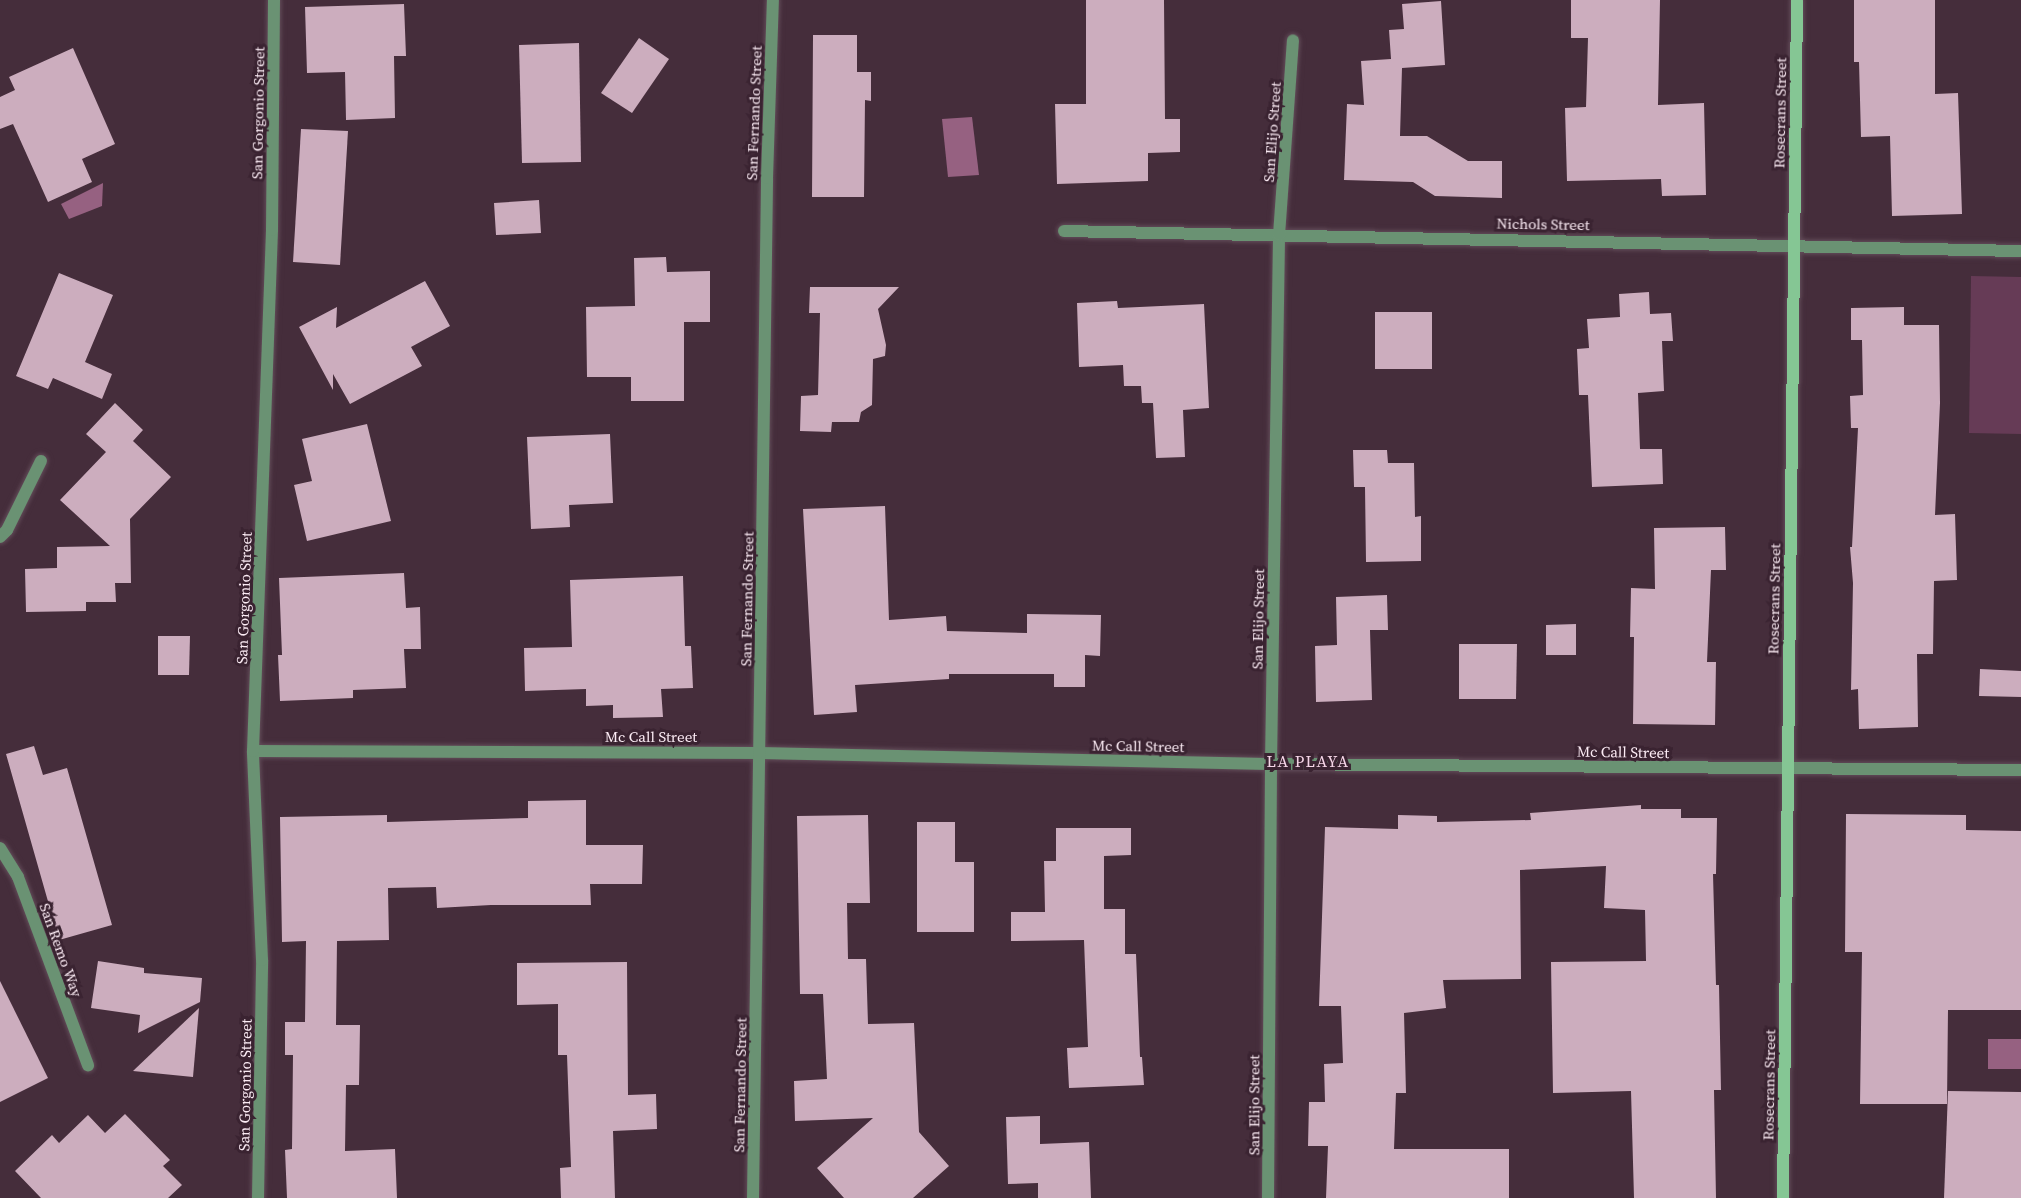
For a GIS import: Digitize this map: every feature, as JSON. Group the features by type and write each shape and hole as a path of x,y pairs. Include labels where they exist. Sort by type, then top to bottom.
{"street":[{"name":"San Gorgonio Street","path":"258,1198 262,960 253,751 272,230 274,0"},
{"name":"San Fernando Street","path":"753,1198 767,178 772,0"},
{"name":"Rosecrans Street","path":"1783,1198 1797,0"},
{"name":"San Elijo Street","path":"1268,1198 1271,764 1279,234 1293,41"},
{"name":"Nichols Street","path":"1064,231 1794,244 2021,251"},
{"path":"0,537 6,530 42,461"},
{"name":"Mc Call Street","path":"253,751 760,753 1271,764 2021,770"},
{"name":"San Remo Way","path":"0,848 18,877 88,1065"}],"shaded area":[{"path":"972,117 979,175 948,177 942,119"},
{"path":"103,183 102,206 69,219 61,204"},
{"path":"1971,276 2021,277 2021,434 1969,433"},
{"path":"1988,1039 2021,1039 2021,1069 1988,1069"}],"building":[{"path":"1086,0 1164,0 1165,119 1180,119 1180,152 1148,153 1148,181 1057,184 1055,104 1086,104"},
{"path":"1571,0 1660,0 1658,105 1704,103 1706,195 1662,196 1661,179 1567,181 1565,108 1586,107 1588,38 1571,38"},
{"path":"1854,0 1935,0 1935,94 1958,93 1962,214 1892,216 1890,136 1861,137 1859,62 1854,62"},
{"path":"1441,1 1445,65 1402,68 1400,136 1427,136 1468,161 1502,161 1502,198 1435,196 1413,182 1344,180 1347,104 1364,105 1361,61 1391,59 1389,30 1404,29 1402,4"},
{"path":"404,4 406,56 394,56 395,118 346,120 345,72 307,73 305,7"},
{"path":"813,35 857,35 857,72 871,72 871,101 865,100 864,197 812,197"},
{"path":"639,38 669,59 632,113 601,93"},
{"path":"579,43 581,162 522,163 519,45"},
{"path":"73,48 115,144 82,159 92,182 48,202 13,124 0,129 0,97 15,90 9,77"},
{"path":"301,129 348,131 340,265 293,262"},
{"path":"539,200 541,233 496,235 494,203"},
{"path":"666,257 667,272 710,271 710,322 684,322 684,401 631,401 631,377 587,377 586,307 635,306 634,258"},
{"path":"59,273 113,295 85,362 112,374 102,399 53,378 48,389 16,376"},
{"path":"425,281 450,326 411,347 422,366 350,404 333,374 333,390 299,327 337,307 336,328"},
{"path":"810,287 899,287 878,309 886,345 885,356 873,359 872,405 861,412 859,422 832,422 831,432 800,431 801,396 818,395 820,313 809,313"},
{"path":"1649,292 1650,314 1671,313 1673,341 1662,341 1664,391 1638,393 1640,449 1662,449 1663,484 1592,487 1588,395 1579,395 1577,349 1589,348 1587,319 1620,317 1619,294"},
{"path":"1117,301 1118,308 1204,304 1209,408 1183,410 1185,457 1156,458 1153,403 1142,403 1141,386 1124,386 1123,365 1079,367 1077,303"},
{"path":"1904,307 1904,325 1939,325 1940,403 1935,515 1955,514 1957,580 1934,581 1933,654 1917,654 1918,727 1859,729 1858,689 1851,690 1853,583 1850,547 1852,547 1858,428 1851,428 1850,396 1863,395 1862,340 1851,340 1851,308"},
{"path":"1375,312 1432,312 1432,369 1375,369"},
{"path":"115,403 143,430 133,441 171,477 130,519 131,583 115,583 116,602 86,602 86,611 26,612 25,569 57,568 57,547 110,546 60,500 106,452 86,434"},
{"path":"367,424 391,521 307,541 294,485 312,481 302,439"},
{"path":"610,434 613,503 569,505 570,527 531,529 527,437"},
{"path":"1353,450 1387,450 1388,463 1414,463 1415,517 1421,516 1421,561 1366,562 1365,487 1354,487"},
{"path":"885,506 889,620 946,616 947,631 1027,633 1027,614 1101,615 1100,656 1085,655 1085,687 1054,687 1054,674 949,674 949,679 855,685 857,712 814,715 803,509"},
{"path":"1725,527 1726,570 1711,570 1707,662 1716,662 1715,725 1633,724 1634,637 1630,637 1631,588 1655,589 1654,528"},
{"path":"404,573 406,608 420,607 421,649 404,649 406,688 353,690 353,698 280,701 278,655 282,655 279,578"},
{"path":"683,576 685,646 691,646 693,688 661,689 663,717 613,718 613,705 586,706 586,689 525,691 524,648 572,647 570,580"},
{"path":"1387,595 1388,630 1370,630 1372,700 1316,702 1315,646 1337,645 1336,597"},
{"path":"1576,624 1576,655 1546,655 1546,625"},
{"path":"158,636 190,636 189,675 158,675"},
{"path":"1459,644 1517,644 1516,699 1459,699"},
{"path":"1980,669 2021,671 2021,697 1979,696"},
{"path":"34,746 43,775 67,768 112,925 59,940 6,754"},
{"path":"586,800 586,845 643,845 642,884 590,884 591,905 491,905 437,908 436,887 388,888 389,940 337,941 336,1025 360,1025 359,1085 346,1085 345,1151 395,1149 397,1198 287,1198 285,1150 292,1149 293,1055 285,1055 285,1022 305,1022 306,941 282,942 280,817 387,815 387,822 528,818 528,801"},
{"path":"1641,805 1641,809 1681,809 1681,818 1717,818 1716,874 1713,874 1716,985 1719,985 1721,1090 1714,1090 1716,1198 1634,1198 1631,1091 1553,1093 1551,962 1646,961 1645,910 1604,908 1606,866 1520,870 1521,979 1443,980 1446,1008 1404,1013 1406,1093 1396,1093 1394,1149 1509,1149 1509,1198 1326,1198 1328,1146 1308,1146 1309,1102 1325,1102 1324,1064 1343,1063 1341,1006 1319,1006 1325,827 1398,829 1398,815 1437,816 1437,822 1531,820 1530,813"},
{"path":"1846,814 1966,815 1966,830 2021,831 2021,1010 1948,1010 1947,1104 1860,1104 1862,952 1845,952"},
{"path":"868,815 870,903 847,903 848,959 866,959 868,1024 914,1023 919,1132 949,1166 913,1198 844,1198 817,1168 873,1118 795,1121 794,1081 827,1079 823,994 800,994 797,816"},
{"path":"917,822 955,822 955,862 974,862 974,932 917,932"},
{"path":"1056,828 1131,828 1131,855 1104,856 1104,909 1125,909 1125,954 1136,954 1140,1057 1142,1057 1144,1085 1069,1088 1067,1048 1088,1047 1084,940 1011,941 1011,912 1045,912 1044,861 1056,861"},
{"path":"98,961 144,968 144,973 202,978 200,1002 138,1033 140,1015 91,1008"},
{"path":"627,962 628,1095 656,1094 657,1129 613,1131 615,1198 561,1198 560,1168 571,1167 567,1055 558,1055 558,1004 517,1005 517,963"},
{"path":"0,981 48,1078 0,1102"},
{"path":"199,1008 193,1077 133,1071"},
{"path":"1948,1091 2021,1092 2021,1198 1944,1198"},
{"path":"125,1114 170,1160 163,1166 182,1185 168,1198 41,1198 15,1171 52,1135 59,1143 88,1115 105,1133"},
{"path":"1040,1116 1040,1144 1089,1142 1091,1198 1038,1198 1038,1183 1008,1184 1006,1117"}],"district":[{"name":"LA PLAYA","path":"1308,761"}]}
